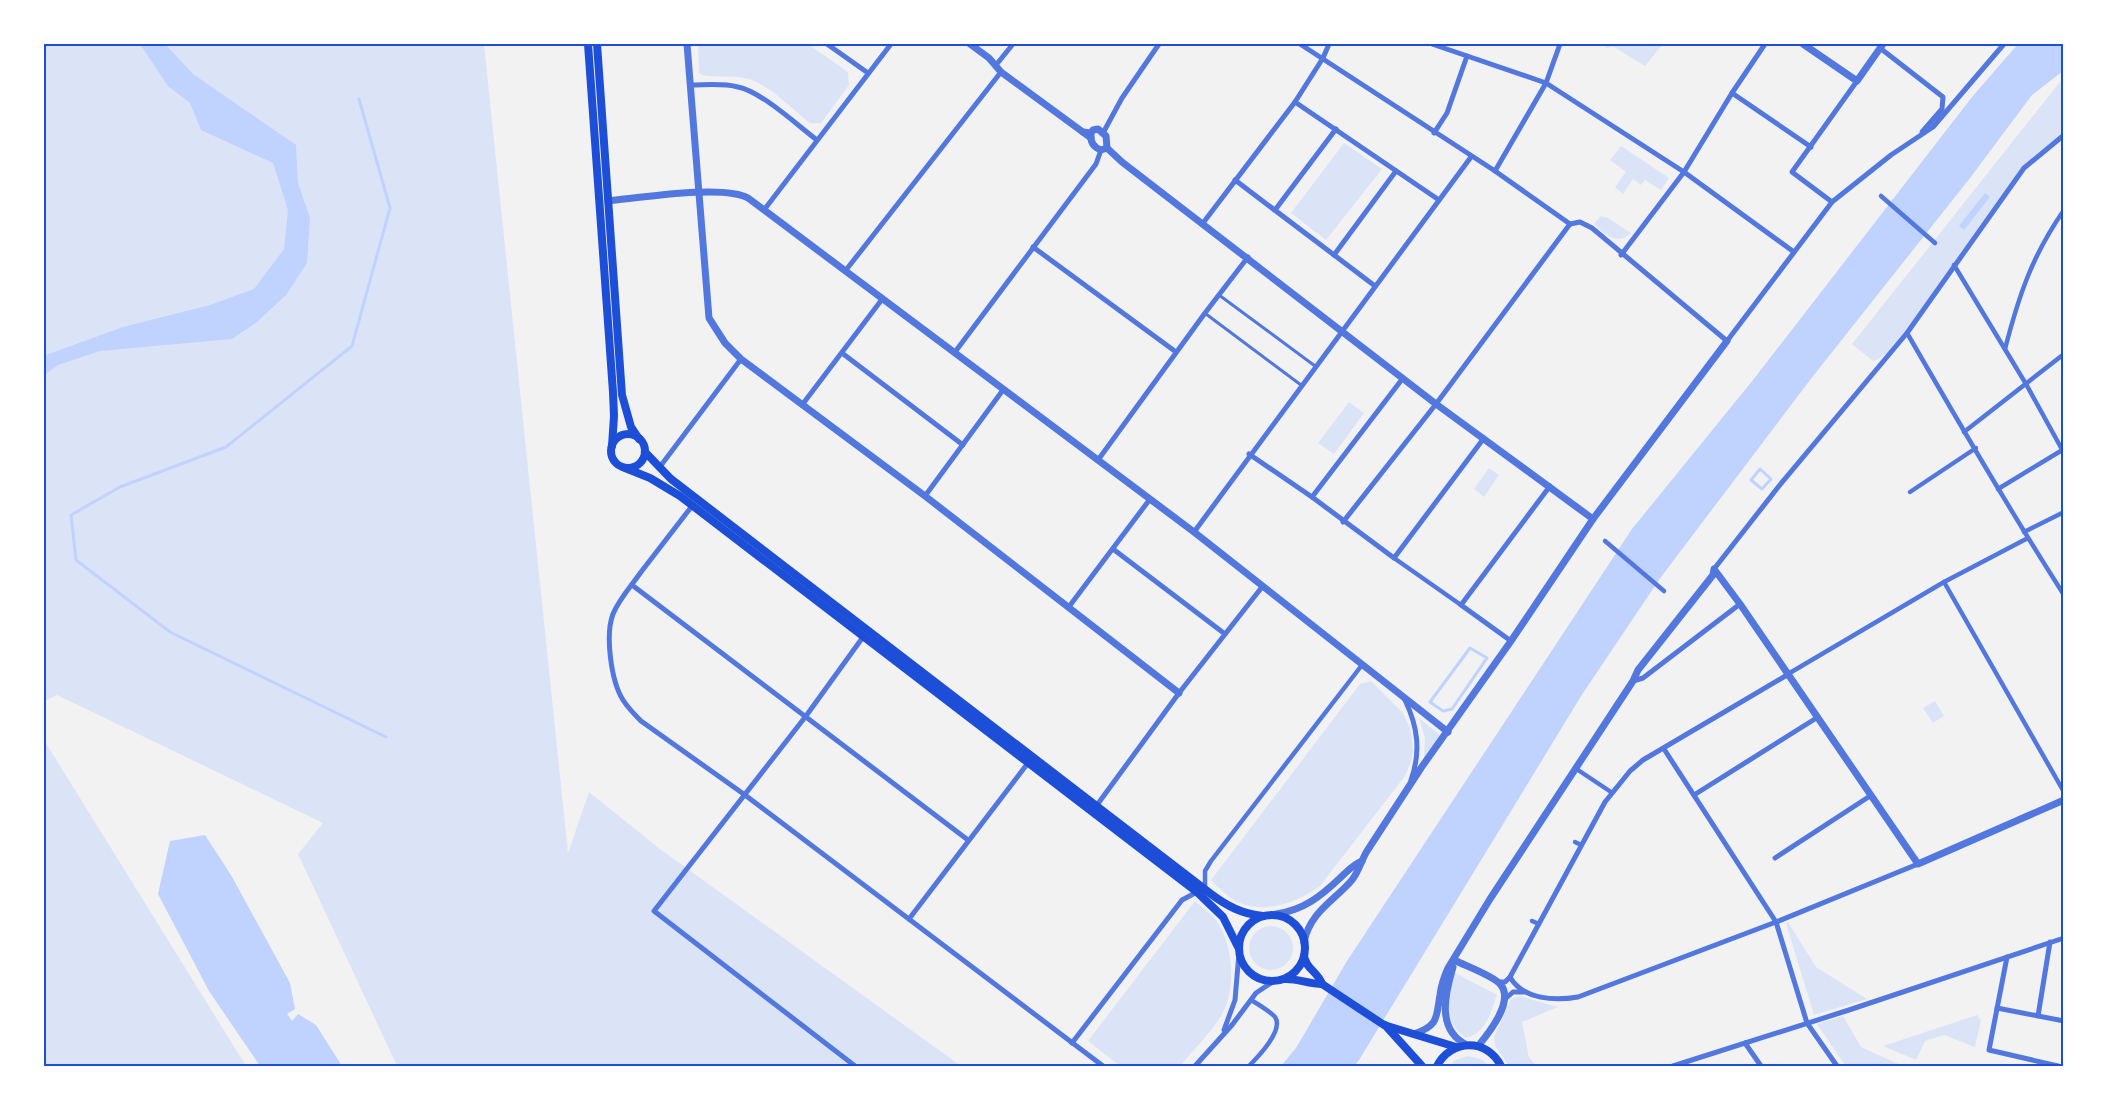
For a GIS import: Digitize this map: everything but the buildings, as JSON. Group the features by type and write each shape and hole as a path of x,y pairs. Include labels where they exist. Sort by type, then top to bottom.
{"main road":[{"path":"588,44 613,392 614,460 625,468 661,484 692,506 1028,763 1201,891 1248,915 1276,915 1295,924 1304,942 1306,963 1320,976 1322,984"},
{"path":"597,44 622,395 631,427 645,452 659,468 681,486 1097,805 1201,891 1223,917 1244,966 1254,976 1277,980 1293,978 1322,984 1384,1025 1422,1066"},
{"path":"612,446 621,436 631,435 639,439"},
{"path":"625,468 638,464 645,452"},
{"path":"1239,950 1239,940 1245,927 1263,916"},
{"path":"1277,980 1298,968 1304,956"},
{"path":"1384,1025 1456,1047"},
{"path":"1437,1066 1444,1055 1456,1047 1467,1045 1478,1046 1491,1052 1501,1066"}],"street":[{"path":"687,44 709,318 725,343 741,359 925,496 1179,693"},
{"path":"827,44 868,73"},
{"path":"764,210 891,44"},
{"path":"969,44 1081,132 1091,135"},
{"path":"846,270 999,69 1013,44"},
{"path":"1103,133 1122,98 1159,44"},
{"path":"1300,44 1495,171 1570,224"},
{"path":"1203,223 1295,102 1323,58 1329,44"},
{"path":"1432,44 1546,84 1684,172 1794,252"},
{"path":"1495,171 1546,84 1560,44"},
{"path":"1621,255 1684,172 1765,44"},
{"path":"1803,44 1857,81"},
{"path":"1304,942 1310,922 1351,882 1407,789 1593,519 1832,202 1891,155 1933,127 2004,44"},
{"path":"1832,202 1792,172 1882,46 1943,97 1942,109 1917,137"},
{"path":"1434,133 1447,113 1467,56"},
{"path":"691,85 724,85 746,90 763,99 817,140"},
{"path":"1732,93 1811,147"},
{"path":"1295,102 1439,200"},
{"path":"955,352 1096,165 1107,139 1096,129 1091,135"},
{"path":"1275,210 1336,129"},
{"path":"1091,135 1093,145 1104,149 1122,162 1436,404 1593,519"},
{"path":"1414,1034 1427,1030 1435,1021 1439,1012 1439,997 1443,979 1638,670 1779,486 1907,333 2024,168 2064,135"},
{"path":"1194,532 1249,454 1471,157"},
{"path":"1334,255 1396,171"},
{"path":"1235,180 1375,286"},
{"path":"608,201 700,193 741,194 846,270 1194,532 1448,732"},
{"path":"1881,196 1935,243"},
{"path":"2005,349 2027,274 2045,237 2064,210"},
{"path":"1343,522 1436,404 1570,224 1580,222 1592,228 1621,255 1727,340"},
{"path":"1033,247 1176,352"},
{"path":"1098,460 1248,257"},
{"path":"1954,265 2026,384 2063,451 1998,489"},
{"path":"802,405 883,298"},
{"path":"1907,333 1998,489 2064,595"},
{"path":"842,353 963,445"},
{"path":"1964,432 2064,354"},
{"path":"659,468 741,359"},
{"path":"1312,497 1403,378"},
{"path":"925,496 1003,390"},
{"path":"1394,558 1484,438"},
{"path":"1910,492 1976,448"},
{"path":"1249,454 1511,641"},
{"path":"1461,605 1550,486"},
{"path":"1068,608 1150,499"},
{"path":"692,506 632,585 612,616 610,627 612,664 621,698 628,709 1102,1066"},
{"path":"2024,532 2064,512"},
{"path":"1454,960 1499,982 1506,982 1539,924 1578,844 1611,792 1643,760 1944,582 2028,538"},
{"path":"1605,541 1664,591"},
{"path":"1113,549 1225,634"},
{"path":"1714,569 1918,864"},
{"path":"1944,582 2064,792"},
{"path":"632,585 968,840"},
{"path":"1097,805 1179,693 1262,586"},
{"path":"1633,681 1643,678 1740,604"},
{"path":"855,1066 654,911 806,716 863,637"},
{"path":"1653,651 1654,660 1659,663 1664,662"},
{"path":"1072,1043 1173,910 1182,900 1201,891 1205,871 1211,861 1362,665"},
{"path":"1403,696 1410,711 1418,741 1415,768 1407,789"},
{"path":"1694,795 1818,717"},
{"path":"1664,749 1776,922 1806,1023 1837,1066"},
{"path":"909,919 1028,763"},
{"path":"1575,768 1611,792"},
{"path":"1775,858 1870,796"},
{"path":"1510,977 1526,992 1547,1000 1578,997 1776,922 1918,864 2064,800"},
{"path":"1276,915 1318,899 1353,864 1362,861"},
{"path":"1532,921 1539,924"},
{"path":"1673,1066 2064,938"},
{"path":"2038,1016 2050,942"},
{"path":"1224,1032 1235,1000 1239,950"},
{"path":"2007,957 1989,1050 2058,1066"},
{"path":"1454,960 1445,999 1447,1022 1451,1033 1467,1045"},
{"path":"1195,1066 1262,988 1277,980"},
{"path":"1478,1046 1498,1017 1504,1000 1504,991 1499,982"},
{"path":"1504,1000 1513,992 1526,992"},
{"path":"1249,1066 1274,1034 1277,1025 1275,1017 1251,1000"},
{"path":"1997,1008 2064,1021"},
{"path":"1745,1043 1761,1066"},
{"path":"1695,1059 1700,1066"}],"lane":[{"path":"1219,295 1315,366"},
{"path":"1205,313 1301,385"}],"shaded area":[{"path":"44,44 484,44 568,853 589,792 660,849 961,1066 397,1066 298,854 323,823 57,695 44,701"},
{"path":"698,44 808,44 848,72 849,85 821,123 810,123 762,85 739,77 707,76 699,73"},
{"path":"1607,44 1663,44 1645,66 1614,47 1605,48"},
{"path":"2063,78 2063,134 2025,167 1908,331 1889,351 1873,361 1852,344"},
{"path":"1344,143 1382,169 1326,240 1291,213"},
{"path":"1621,146 1669,178 1661,190 1645,180 1641,185 1633,179 1623,194 1615,187 1626,172 1610,160"},
{"path":"1601,216 1631,233 1621,239 1612,238 1594,224"},
{"path":"1349,402 1364,413 1334,454 1318,443"},
{"path":"1489,468 1499,475 1484,497 1474,489"},
{"path":"1371,681 1403,713 1410,728 1413,752 1405,776 1320,886 1299,898 1275,906 1251,906 1239,903 1211,880 1360,684"},
{"path":"1935,701 1944,716 1933,723 1923,708"},
{"path":"1419,718 1440,735 1424,757 1425,738"},
{"path":"44,740 246,1066 44,1066"},
{"path":"1195,901 1216,920 1230,955 1230,991 1223,1012 1180,1066 1120,1066 1088,1041"},
{"path":"1788,922 1816,967 1867,999 1814,1015 1786,923"},
{"path":"1271,926 1286,933 1293,948 1286,963 1271,970 1256,963 1249,948 1256,933"},
{"path":"1455,973 1497,995 1483,1027 1466,1038 1453,1024 1448,1008 1449,991"},
{"path":"1520,996 1558,1007 1522,1022 1528,1056 1536,1066 1509,1066 1495,1046 1494,1037 1511,999"},
{"path":"1977,1015 1981,1020 1975,1047 1944,1035 1925,1041 1916,1060 1883,1046"},
{"path":"1843,1016 1861,1047 1903,1066 1845,1065 1817,1024"},
{"path":"1468,1056 1481,1059 1489,1066 1449,1066 1455,1060"}],"water":[{"path":"140,44 165,44 193,74 296,145 298,183 310,218 307,263 286,295 257,322 232,339 100,351 58,365 44,375 46,355 123,327 210,305 254,289 284,249 288,210 273,163 201,130 190,103 168,86"},
{"path":"2018,44 2063,44 2063,71 2032,95 1970,178 1810,380 1661,577 1583,693 1359,1060 1354,1066 1281,1066 1296,1048 1347,961 1632,529 1753,380 1972,97"},
{"path":"1985,193 1990,197 1964,230 1959,226"},
{"path":"205,835 231,875 290,983 295,1009 287,1014 292,1021 298,1014 316,1025 342,1066 260,1066 209,991 158,894 170,841"}],"waterway":[{"path":"359,99 390,208 352,346 226,447 120,487 71,515 76,560 170,632 386,737"},
{"path":"1760,469 1771,479 1762,489 1751,480 1760,469"},
{"path":"1470,648 1487,658 1452,709 1443,711 1430,702 1470,648"}]}
